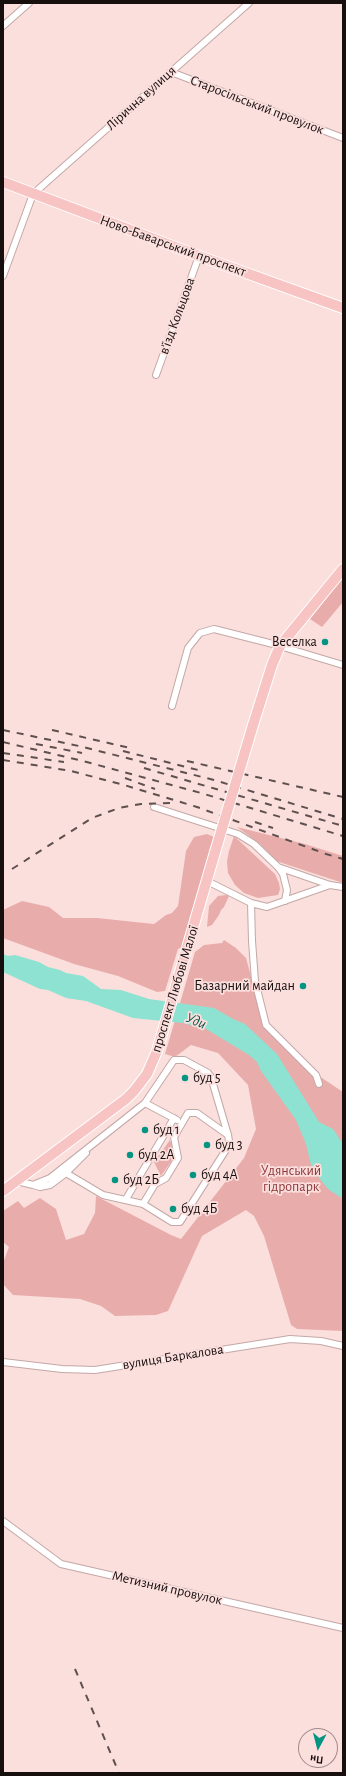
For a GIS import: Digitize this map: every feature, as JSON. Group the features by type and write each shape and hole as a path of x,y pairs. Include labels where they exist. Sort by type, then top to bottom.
{"main road":[{"name":"Ново-Баварський проспект","path":"3,182 199,256 343,308"},
{"name":"проспект Любові Малої","path":"3,1191 126,1099 141,1083 157,1051 215,852 272,666 280,646 343,569"}],"street":[{"path":"3,26 29,3"},
{"name":"Лірична вулиця","path":"33,194 249,3"},
{"name":"Старосільський провулок","path":"171,72 343,138"},
{"path":"3,276 33,194"},
{"name":"в’їзд Кольцова","path":"156,375 199,256"},
{"path":"172,706 188,648 200,633 214,629 280,646 343,665"},
{"path":"154,807 238,834 254,844 278,867 286,880 287,890 285,901"},
{"path":"278,867 343,887"},
{"path":"207,881 251,903 267,907 330,884"},
{"path":"251,903 255,981 264,1008 266,1025 316,1075 319,1084"},
{"path":"33,1185 50,1178 145,1103 174,1060 184,1060 208,1073 211,1077 228,1136 229,1145 180,1222 172,1222 143,1204 103,1195 66,1173"},
{"path":"145,1103 182,1123"},
{"path":"143,1204 155,1184 166,1178 178,1158 174,1137 188,1114 197,1113 228,1136"},
{"path":"126,1199 174,1118"},
{"path":"17,1181 40,1187 50,1185 80,1161 92,1145"},
{"name":"вулиця Баркалова","path":"3,1362 62,1369 95,1370 290,1339 321,1341 343,1346"},
{"name":"Метизний провулок","path":"3,1521 61,1564 343,1628"}],"green space":[{"path":"343,577 343,602 322,627 310,619"},
{"path":"237,827 305,844 343,856 343,883 276,861 260,844"},
{"path":"207,834 214,837 184,946 178,949 165,991 157,992 118,976 74,964 3,938 3,910 22,901 49,907 63,918 97,918 154,924 166,915 172,913 178,906 186,851 194,837"},
{"path":"234,836 275,874 280,889 278,895 258,898 244,893 235,885 228,873 227,861"},
{"path":"218,896 229,896 224,907 212,925 207,927 209,906"},
{"name":"Удянський гідропарк","path":"224,940 236,948 246,958 265,1027 319,1076 343,1092 343,1331 297,1329 291,1325 264,1236 254,1216 246,1210 202,1236 168,1311 156,1315 115,1316 101,1306 80,1299 13,1295 3,1284 3,1263 9,1247 3,1242 3,1211 18,1201 24,1208 40,1198 56,1209 66,1240 84,1234 95,1213 96,1196 181,1239 244,1158 256,1129 248,1085 218,1053 191,1045 175,1057 165,1054 195,952 204,945 222,943"},
{"path":"170,1140 175,1156 161,1176 154,1162"}],"water":[{"name":"Уди","path":"3,954 8,956 15,955 39,962 48,967 66,973 83,976 101,989 121,990 149,999 214,1008 245,1024 277,1054 319,1122 333,1129 343,1144 343,1199 328,1189 312,1169 306,1144 296,1120 261,1071 257,1062 249,1055 206,1029 183,1023 133,1018 86,1001 66,998 48,990 40,989 3,972"}],"railway":[{"path":"3,730 79,746 214,780 343,819"},
{"path":"52,730 130,748"},
{"path":"3,742 83,761 201,793 343,836"},
{"path":"36,744 82,753"},
{"path":"123,751 202,771"},
{"path":"3,753 64,762"},
{"path":"3,760 71,771 124,785 197,807 343,859"},
{"path":"187,761 343,797"},
{"path":"144,768 343,826"},
{"path":"125,778 155,789"},
{"path":"12,869 92,818 119,808 141,804 171,803"},
{"path":"255,822 273,828"},
{"path":"75,1669 119,1773"}],"place":[{"name":"Веселка","path":"325,642"},
{"name":"Базарний майдан","path":"303,986"},
{"name":"буд 5","path":"185,1078"},
{"name":"буд 1","path":"145,1130"},
{"name":"буд 3","path":"207,1145"},
{"name":"буд 2А","path":"130,1155"},
{"name":"буд 4А","path":"193,1175"},
{"name":"буд 2Б","path":"115,1180"},
{"name":"буд 4Б","path":"173,1209"}]}
